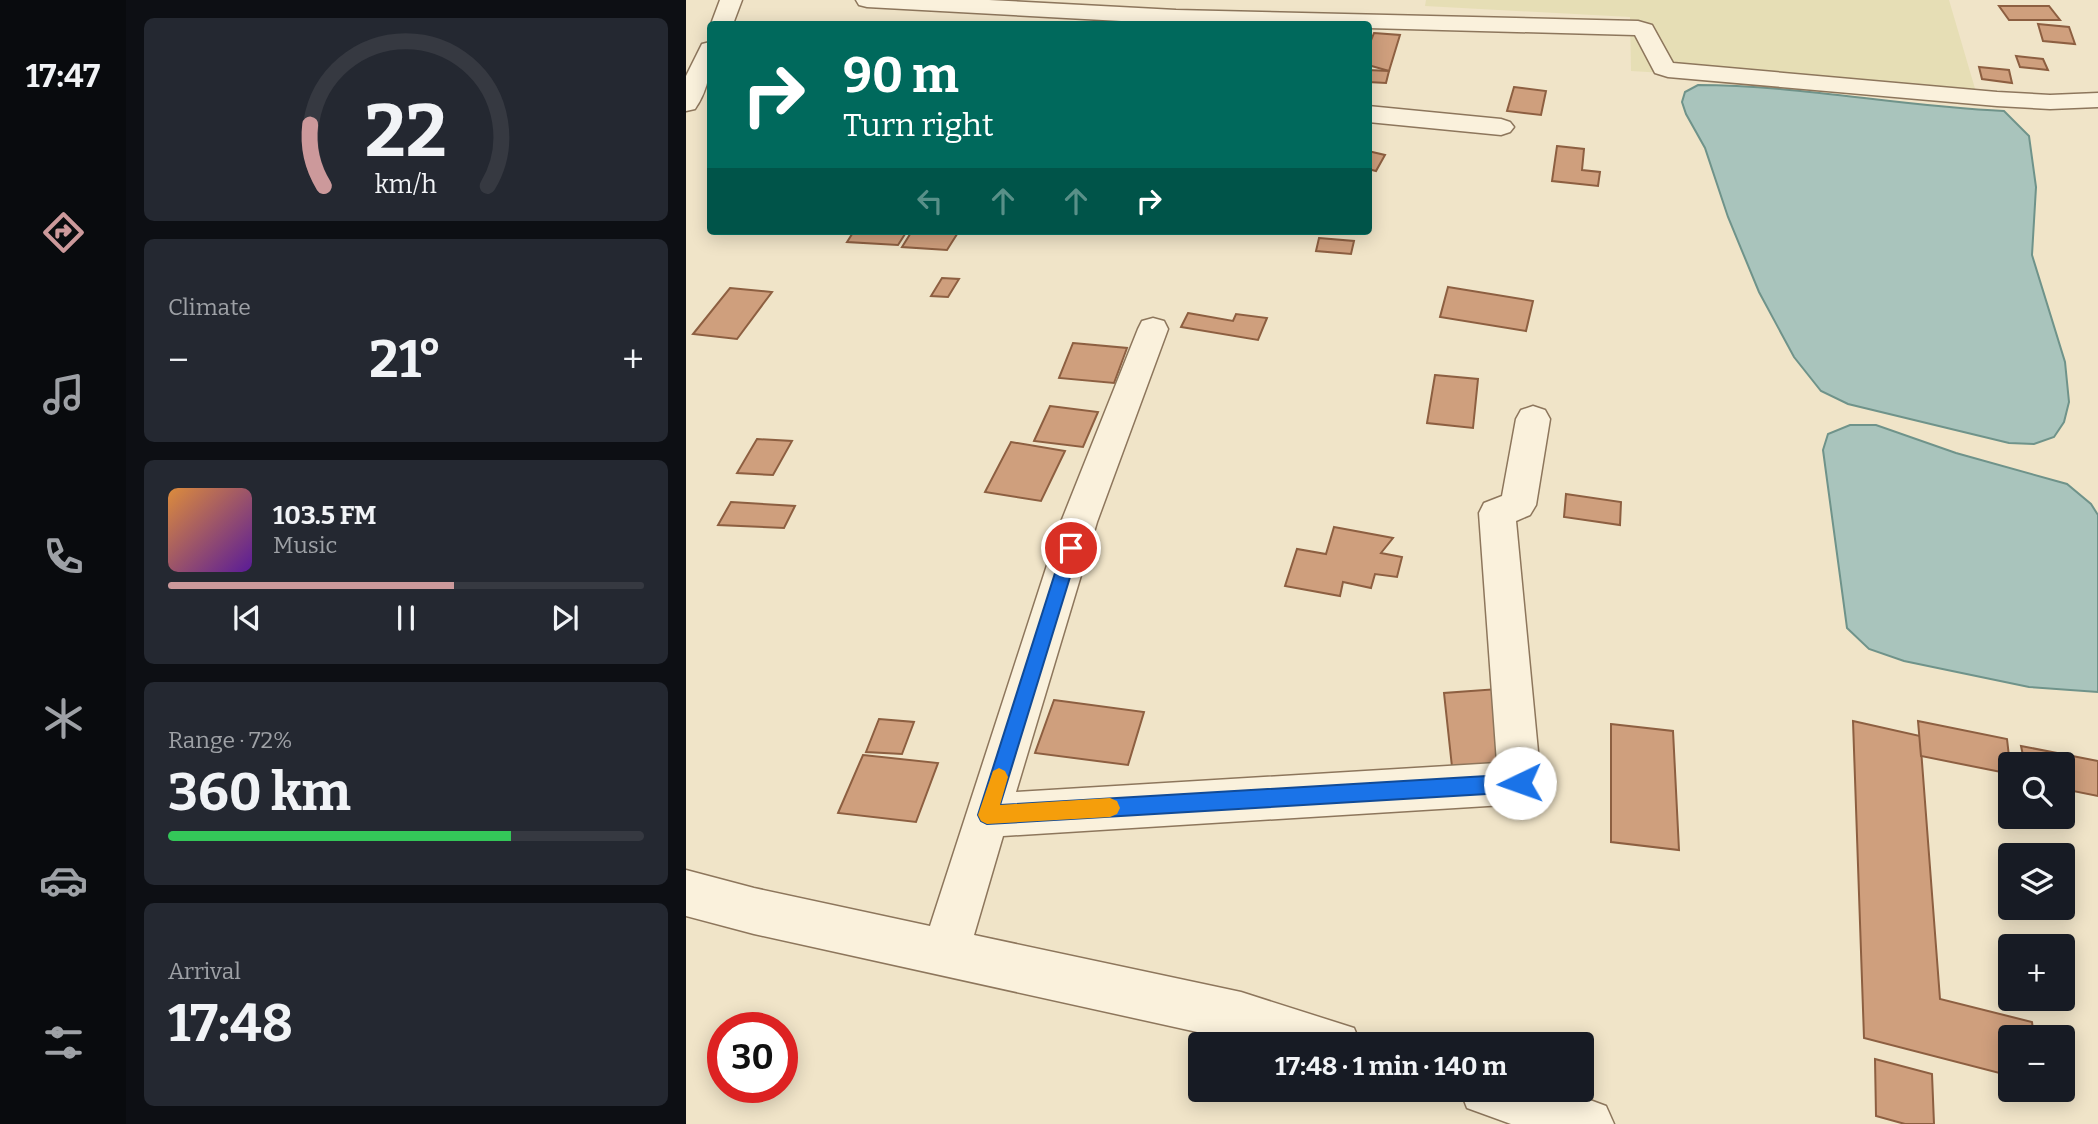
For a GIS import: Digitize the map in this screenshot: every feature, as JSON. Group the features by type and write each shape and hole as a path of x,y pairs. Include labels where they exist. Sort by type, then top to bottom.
{"street":[{"path":"728,10 754,0"},
{"path":"867,0 945,9 1085,19 1243,9 1638,28 1644,30 1662,68 1668,70 1997,99 2050,102 2098,100"},
{"path":"686,104 707,56"},
{"path":"1372,114 1501,127"},
{"path":"945,951 1079,522 1153,329"},
{"path":"987,815 1520,783 1497,513 1518,505 1533,419"},
{"path":"686,893 754,911 1241,1016 1293,1032"},
{"path":"1513,1102 1553,1119"}],"shaded area":[{"path":"1426,0 1949,0 1976,92 1631,71 1630,17 1425,6"}],"water":[{"path":"1698,85 1774,88 2004,111 2029,136 2036,187 2032,255 2065,362 2069,402 2064,422 2054,437 2034,444 2009,443 1848,404 1821,391 1794,357 1759,292 1728,217 1705,148 1686,114 1682,102 1685,92"},
{"path":"1850,425 1876,425 1956,453 2067,484 2091,504 2098,515 2098,692 2029,687 1904,661 1869,649 1847,628 1823,450 1828,434"}],"building":[{"path":"1999,6 2049,6 2060,20 2009,20"},
{"path":"2038,24 2069,27 2075,44 2043,41"},
{"path":"1374,33 1400,35 1389,71 1372,66"},
{"path":"2016,56 2043,59 2048,70 2020,67"},
{"path":"1979,67 2009,70 2012,83 1982,79"},
{"path":"1372,70 1389,71 1386,83 1372,82"},
{"path":"1514,87 1546,91 1541,115 1507,111"},
{"path":"1557,146 1584,149 1582,170 1600,172 1598,186 1552,181"},
{"path":"1372,152 1385,155 1376,171 1372,170"},
{"path":"851,235 904,235 898,245 847,242"},
{"path":"910,235 956,235 947,250 902,247"},
{"path":"1319,238 1354,241 1351,254 1316,251"},
{"path":"942,278 959,279 948,297 931,296"},
{"path":"1448,287 1533,301 1526,331 1440,317"},
{"path":"730,288 772,292 737,339 693,334"},
{"path":"1188,313 1233,321 1236,314 1267,318 1258,340 1181,327"},
{"path":"1073,343 1127,348 1114,383 1059,378"},
{"path":"1435,375 1478,379 1473,428 1427,423"},
{"path":"1050,406 1098,412 1083,447 1034,441"},
{"path":"757,439 792,441 773,475 737,473"},
{"path":"1011,442 1065,451 1041,501 985,492"},
{"path":"1566,494 1621,502 1620,525 1564,517"},
{"path":"731,502 795,506 784,528 718,525"},
{"path":"1334,527 1393,538 1381,553 1402,557 1397,577 1375,574 1371,588 1343,582 1340,596 1285,586 1297,549 1326,554"},
{"path":"1498,689 1511,771 1453,776 1444,693"},
{"path":"1054,700 1144,712 1128,765 1035,753"},
{"path":"879,719 914,722 902,754 866,752"},
{"path":"1853,721 1920,736 1940,999 2032,1022 2032,1025 1998,1025 1998,1073 1864,1038"},
{"path":"1918,721 2007,739 2008,752 1998,752 1998,771 1921,756"},
{"path":"1611,724 1673,731 1679,850 1611,842"},
{"path":"2021,746 2052,752 2022,752"},
{"path":"863,755 938,763 916,822 838,813"},
{"path":"2075,757 2098,761 2098,796 2075,791"},
{"path":"1875,1059 1932,1074 1934,1124 1905,1124 1876,1116"}],"slow traffic":[{"path":"999,777 987,815 1110,808"}],"route":[{"path":"1071,548 987,815 1520,783"}]}
